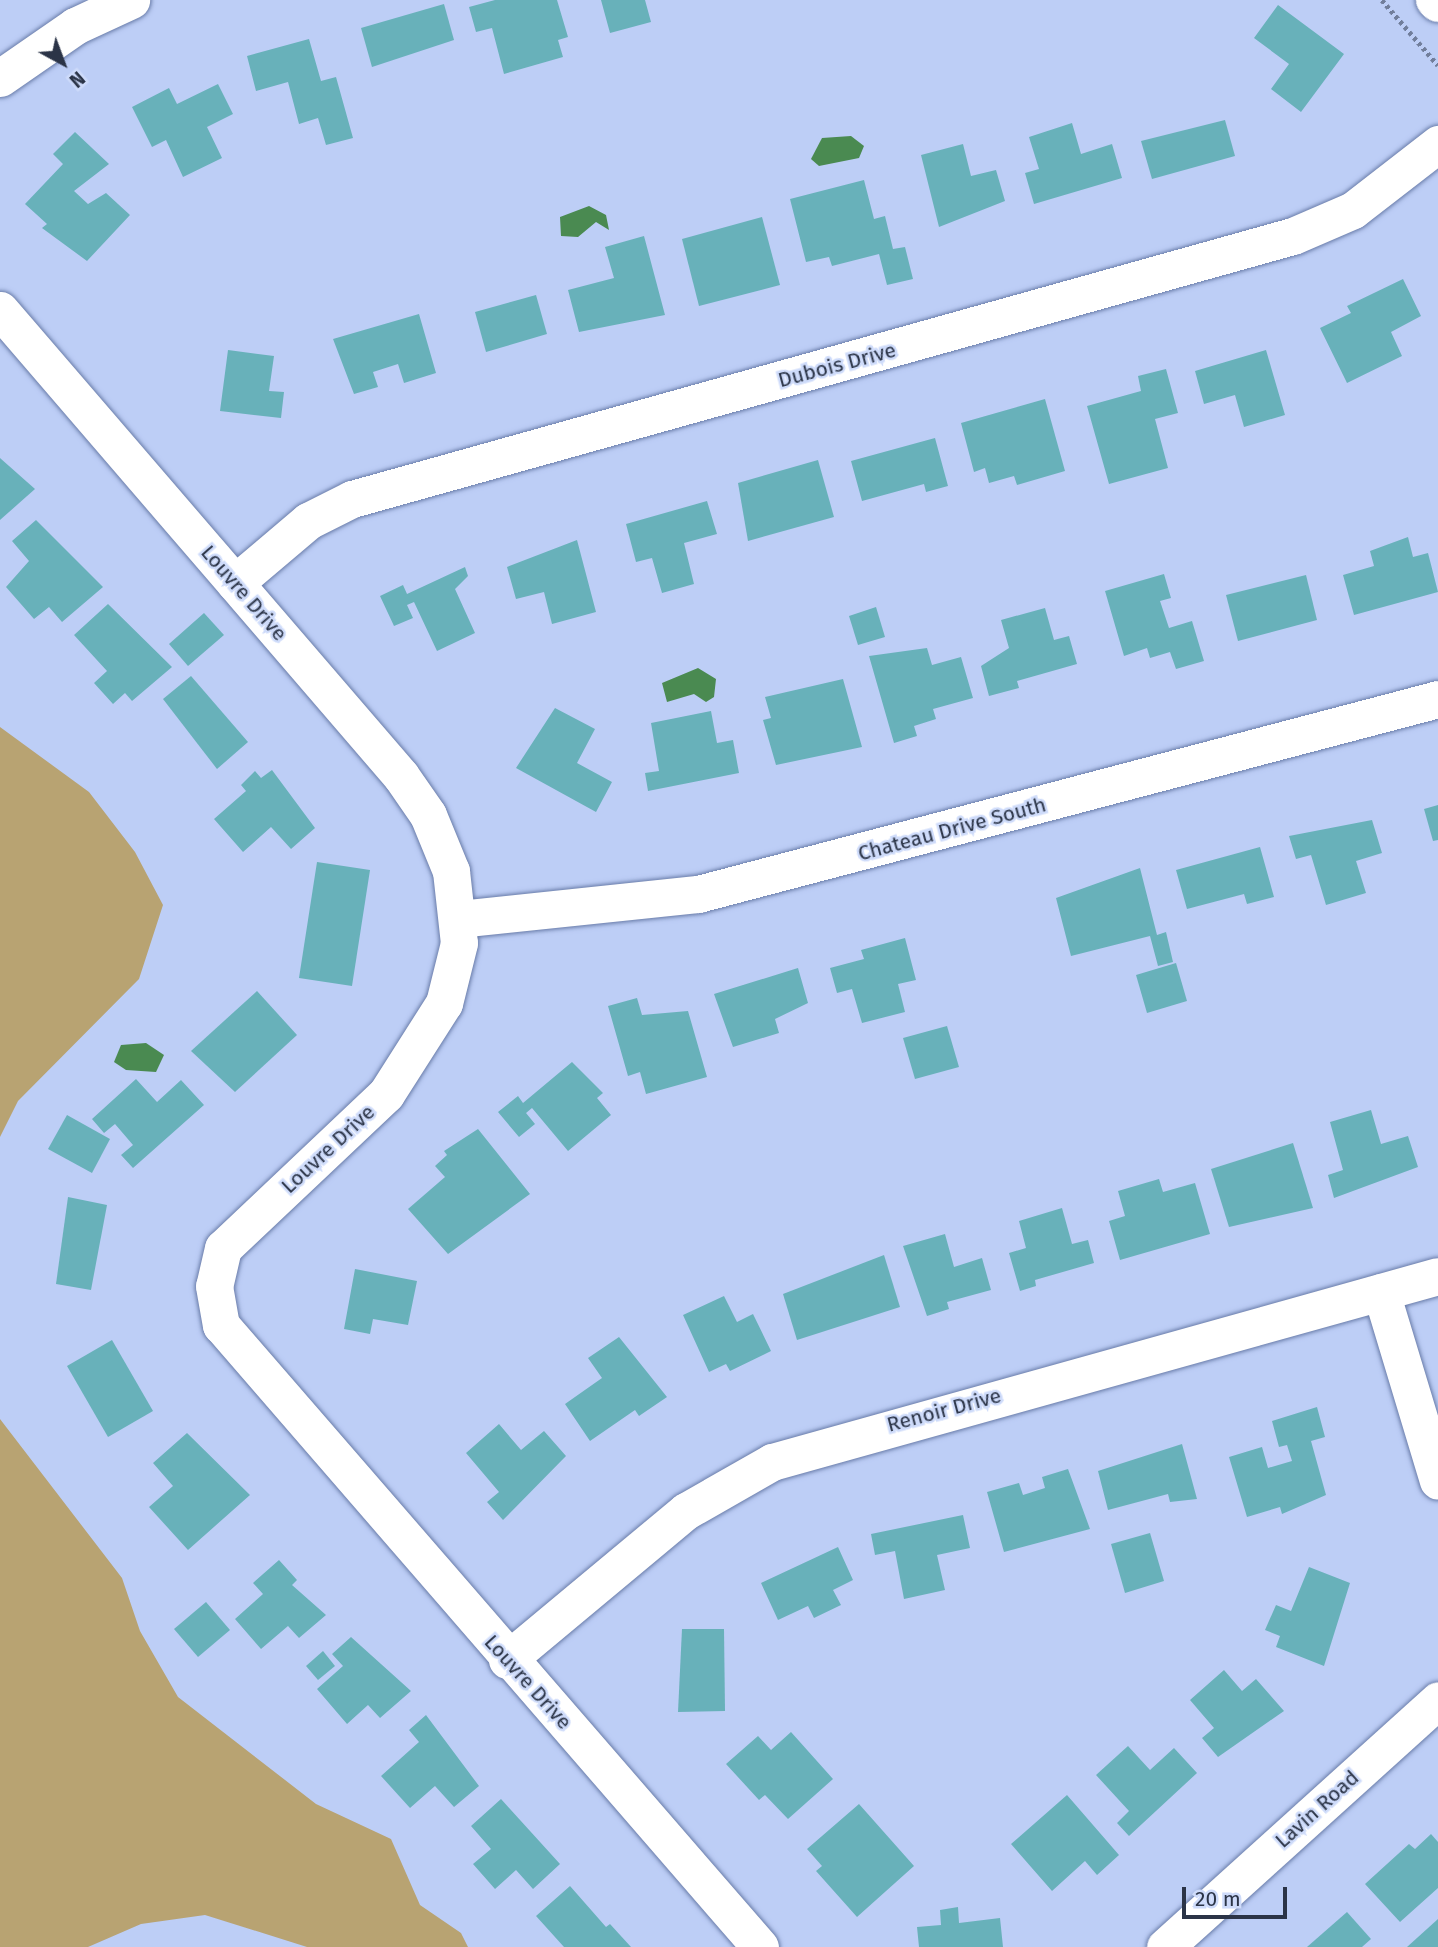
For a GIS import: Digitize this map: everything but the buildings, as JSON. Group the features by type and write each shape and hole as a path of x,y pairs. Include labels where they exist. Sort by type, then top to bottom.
{"street":[{"path":"0,78 75,26 131,0"},
{"name":"Dubois Drive","path":"235,583 308,521 352,499 1293,236 1353,211 1438,144"},
{"name":"Louvre Drive","path":"0,310 408,786 451,871 459,919 444,1003 406,1070 223,1248 214,1286 221,1325 245,1359 760,1947"},
{"name":"Chateau Drive South","path":"459,919 698,894 1438,699"},
{"name":"Renoir Drive","path":"507,1660 686,1511 772,1462 1438,1276"},
{"path":"1381,1292 1438,1481"},
{"name":"Lavin Road","path":"1165,1947 1438,1700"}],"path":[{"path":"1382,0 1438,65"}],"shaded area":[{"path":"851,136 864,146 859,158 819,166 811,159 822,138"},
{"path":"589,206 606,215 609,230 596,222 578,237 561,236 560,217"},
{"path":"698,668 716,679 714,697 706,702 694,694 667,702 662,683"},
{"path":"0,727 89,792 135,852 163,905 139,979 18,1101 0,1137"},
{"path":"146,1043 164,1055 156,1072 126,1070 114,1062 121,1045"},
{"path":"0,1419 122,1578 140,1631 178,1697 316,1804 391,1839 420,1905 461,1933 468,1947 307,1947 205,1915 141,1924 88,1947 0,1947"}]}
